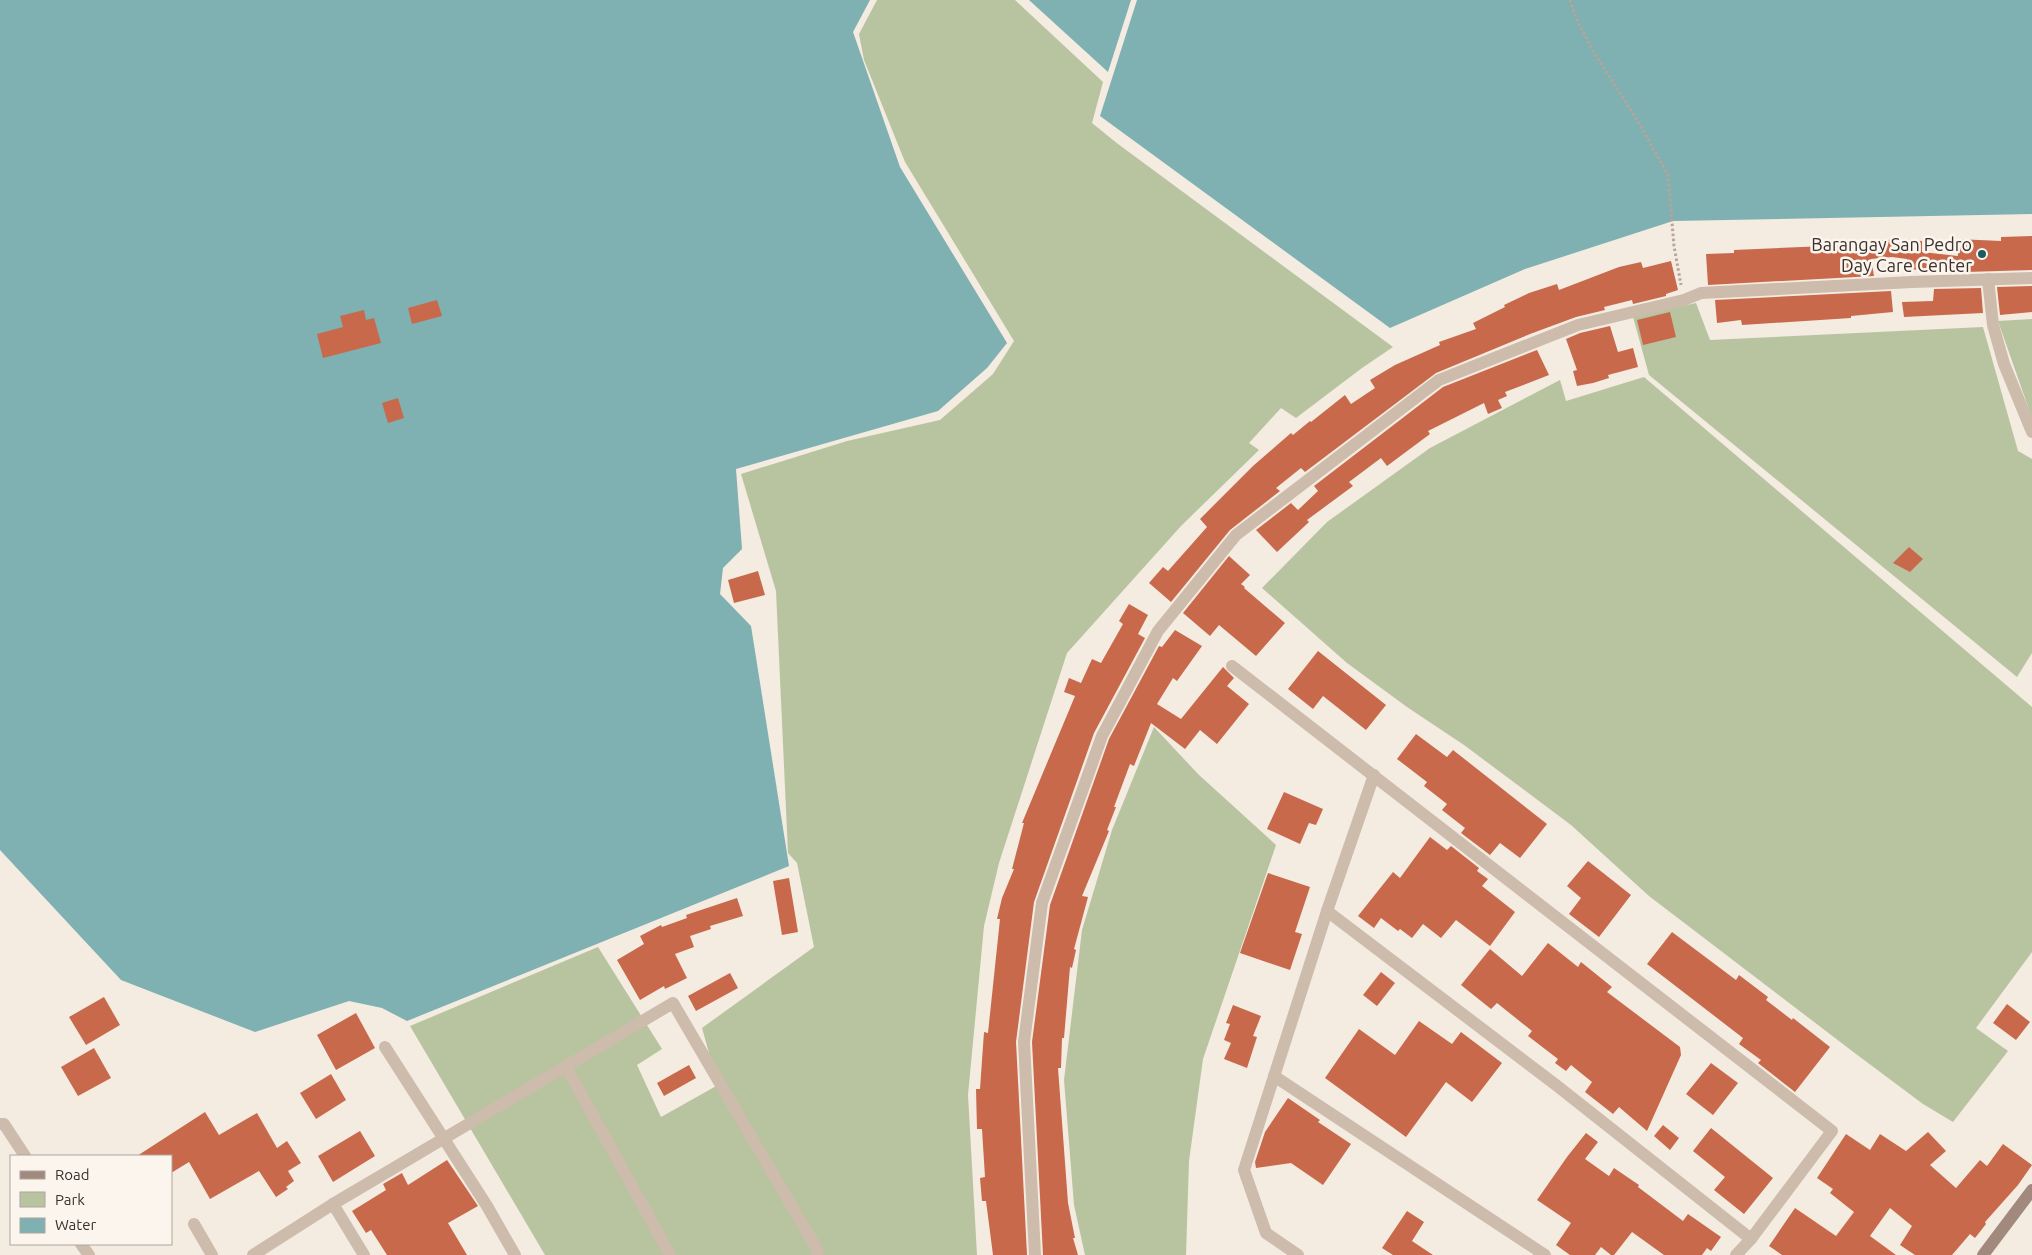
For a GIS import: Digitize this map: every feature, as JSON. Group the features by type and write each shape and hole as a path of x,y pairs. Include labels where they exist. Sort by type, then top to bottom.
{"main road":[{"path":"1982,1255 2032,1190"}],"street":[{"path":"1035,1255 1024,1042 1042,902 1102,736 1158,631 1236,535 1439,380 1578,325 1684,300 1701,293 2032,278"},
{"path":"1988,279 1995,333 2004,364 2032,432"},
{"path":"1232,666 1832,1130 1751,1239 1736,1255"},
{"path":"1298,1255 1266,1233 1244,1170 1327,911 1374,775"},
{"path":"1327,911 1556,1085 1751,1239"},
{"path":"252,1255 333,1204 672,1003 814,1244 818,1255"},
{"path":"385,1047 487,1206 515,1255"},
{"path":"570,1074 670,1255"},
{"path":"1274,1076 1545,1255"},
{"path":"0,1124 4,1124 24,1155"},
{"path":"333,1204 364,1255"},
{"path":"194,1224 212,1255"}],"path":[{"path":"1570,0 1593,51 1668,175 1674,246 1684,300"}],"green space":[{"path":"877,0 1015,0 1103,82 1092,123 1393,347 1296,418 1281,408 1249,443 1259,450 1181,526 1067,653 999,863 984,926 968,1095 977,1255 545,1255 410,1026 598,947 662,1049 637,1065 661,1117 718,1085 702,1028 814,947 797,863 788,853 776,591 741,474 847,441 940,420 993,374 1014,341 905,162 864,60 859,34"},
{"path":"1696,303 1710,340 1983,327 2018,451 2032,459 2032,653 2017,677 1649,375 1633,317"},
{"path":"2032,319 2032,418 1998,321"},
{"path":"1644,377 2032,707 2032,952 1976,1028 2008,1051 1953,1122 1923,1104 1649,896 1571,825 1464,745 1407,707 1347,663 1262,588 1327,522 1430,448 1560,380 1566,401"},
{"path":"1154,727 1198,774 1276,845 1203,1059 1189,1161 1186,1255 1085,1255 1074,1205 1064,1080 1082,930 1112,830"}],"water":[{"path":"0,0 870,0 853,32 900,167 1007,343 987,368 938,411 736,469 742,549 723,568 720,594 751,626 789,866 407,1021 382,1008 349,1001 255,1032 121,980 0,850"},
{"path":"1029,0 1131,0 1108,72"},
{"path":"1137,0 2032,0 2032,214 1673,221 1525,269 1390,328 1100,116"}],"building":[{"path":"2032,236 2032,270 1922,272 1922,270 1907,269 1907,259 1892,257 1871,259 1874,276 1708,285 1706,254 1734,253 1734,250 1873,244 1873,241 1899,239 1922,241 1922,252 1958,256 1957,239 2001,241 2001,237"},
{"path":"1671,261 1678,290 1666,294 1666,296 1633,304 1632,300 1604,307 1605,310 1576,317 1530,334 1436,373 1305,472 1301,468 1276,488 1280,491 1230,530 1171,602 1149,583 1163,567 1168,571 1207,527 1200,519 1253,466 1291,433 1293,435 1345,395 1351,404 1375,388 1370,380 1395,365 1440,345 1439,342 1476,329 1473,323 1529,293 1557,284 1559,290 1619,267 1641,262 1643,268"},
{"path":"2032,286 2032,312 2000,315 1997,287"},
{"path":"1981,288 1983,313 1904,317 1902,302 1933,301 1934,289"},
{"path":"1891,291 1893,312 1851,316 1851,318 1742,325 1741,320 1717,323 1715,300"},
{"path":"437,300 442,316 412,324 408,308"},
{"path":"364,310 366,320 374,318 381,343 323,358 317,334 343,327 340,316"},
{"path":"1670,312 1676,337 1643,345 1637,320"},
{"path":"1610,326 1618,352 1633,348 1638,367 1608,375 1609,378 1593,383 1577,386 1573,371 1577,370 1566,339 1580,333"},
{"path":"1537,350 1549,375 1505,392 1507,396 1498,400 1502,408 1488,414 1484,403 1428,431 1430,434 1387,466 1381,458 1349,482 1353,486 1307,520 1309,522 1277,552 1256,530 1291,503 1298,510 1318,491 1314,486 1443,387"},
{"path":"398,398 404,418 388,423 382,403"},
{"path":"1909,547 1923,559 1910,572 1893,563"},
{"path":"1229,556 1250,575 1241,584 1244,588 1285,623 1256,656 1219,625 1210,636 1183,613"},
{"path":"758,571 765,595 734,603 728,580"},
{"path":"1129,604 1148,615 1138,634 1145,638 1094,733 1034,902 1016,1042 1027,1255 993,1255 986,1201 982,1201 980,1178 985,1177 982,1129 977,1129 976,1089 980,1089 984,1032 988,1033 1000,919 997,919 1002,898 1014,869 1012,869 1024,823 1022,823 1075,696 1064,692 1069,678 1081,683 1092,659 1101,663 1123,624 1119,621"},
{"path":"1175,630 1202,646 1177,681 1173,678 1157,704 1181,719 1223,667 1234,678 1227,686 1249,704 1217,744 1200,730 1185,749 1151,723 1134,766 1130,764 1114,807 1116,807 1107,830 1109,831 1082,896 1088,897 1074,949 1076,950 1072,968 1070,967 1064,1038 1062,1038 1061,1068 1058,1068 1068,1203 1075,1238 1073,1238 1078,1255 1043,1255 1032,1042 1050,905 1109,739 1159,646 1162,647"},
{"path":"1318,651 1386,705 1366,730 1323,696 1313,709 1288,689"},
{"path":"1416,734 1447,757 1453,750 1547,824 1520,858 1500,843 1490,855 1461,833 1465,828 1442,810 1447,804 1424,786 1427,782 1397,759"},
{"path":"1284,792 1323,809 1316,825 1309,823 1300,844 1267,829"},
{"path":"1430,837 1447,850 1451,846 1479,868 1477,871 1488,879 1482,886 1515,912 1490,946 1456,920 1441,938 1423,924 1412,938 1400,929 1398,931 1381,918 1374,928 1358,916 1393,872 1400,878"},
{"path":"1588,861 1631,895 1599,937 1569,914 1581,898 1567,886"},
{"path":"1268,873 1310,887 1295,932 1302,934 1290,970 1240,953"},
{"path":"789,878 798,932 782,935 773,881"},
{"path":"737,898 743,916 710,926 711,929 690,936 694,947 675,954 687,978 665,989 664,986 640,1000 617,960 644,944 640,936 661,925 662,927 687,918 686,915"},
{"path":"1672,932 1736,980 1739,975 1768,997 1766,1000 1830,1047 1795,1092 1758,1063 1761,1060 1739,1044 1743,1038 1647,964"},
{"path":"1548,943 1578,967 1581,962 1612,987 1607,992 1680,1047 1681,1055 1647,1131 1619,1107 1613,1114 1585,1092 1592,1082 1571,1065 1566,1071 1555,1063 1558,1059 1528,1036 1532,1031 1497,1003 1491,1009 1461,985 1490,949 1522,976"},
{"path":"1381,972 1395,983 1377,1006 1363,995"},
{"path":"730,973 738,988 696,1011 688,996"},
{"path":"104,997 120,1025 86,1045 69,1017"},
{"path":"2007,1004 2030,1022 2016,1040 1993,1023"},
{"path":"1233,1005 1261,1016 1253,1036 1257,1037 1247,1068 1224,1059 1231,1043 1224,1040 1230,1024 1226,1023"},
{"path":"356,1013 375,1048 336,1070 317,1035"},
{"path":"1419,1021 1452,1044 1461,1032 1502,1063 1472,1102 1446,1082 1406,1137 1325,1078 1359,1029 1395,1055"},
{"path":"94,1048 111,1078 78,1096 61,1067"},
{"path":"1711,1063 1738,1083 1713,1115 1686,1094"},
{"path":"689,1065 696,1078 664,1096 657,1083"},
{"path":"331,1074 346,1100 316,1119 300,1093"},
{"path":"1288,1098 1320,1120 1318,1122 1351,1144 1323,1185 1291,1163 1256,1168 1255,1162 1265,1132"},
{"path":"205,1112 219,1135 257,1113 277,1148 287,1141 301,1163 288,1171 294,1181 286,1187 288,1189 276,1197 259,1171 210,1199 189,1162 172,1172 172,1155 139,1155"},
{"path":"1663,1125 1679,1138 1670,1150 1654,1136"},
{"path":"1711,1128 1773,1178 1744,1214 1714,1190 1725,1177 1693,1151"},
{"path":"360,1131 375,1156 333,1182 318,1156"},
{"path":"1928,1132 1946,1151 1930,1165 1956,1188 1980,1160 1987,1166 2003,1144 2032,1165 2018,1185 1985,1222 1986,1224 1975,1238 1970,1234 1952,1255 1915,1255 1900,1245 1912,1226 1890,1208 1870,1236 1896,1255 1782,1255 1769,1246 1795,1208 1836,1236 1854,1212 1830,1193 1833,1189 1817,1178 1846,1134 1870,1150 1880,1134 1906,1151"},
{"path":"1586,1133 1598,1142 1585,1159 1609,1176 1614,1168 1639,1185 1638,1187 1683,1221 1688,1214 1721,1237 1711,1251 1707,1248 1702,1255 1664,1255 1632,1232 1614,1255 1611,1255 1601,1247 1595,1255 1570,1255 1556,1245 1571,1223 1537,1200"},
{"path":"447,1160 478,1206 448,1223 467,1255 387,1255 371,1230 366,1233 352,1211 386,1190 383,1184 402,1173 408,1185"},
{"path":"1407,1211 1424,1222 1412,1241 1433,1255 1393,1255 1382,1248"}],"place":[{"name":"Barangay San Pedro Day Care Center","path":"1982,254"}]}
